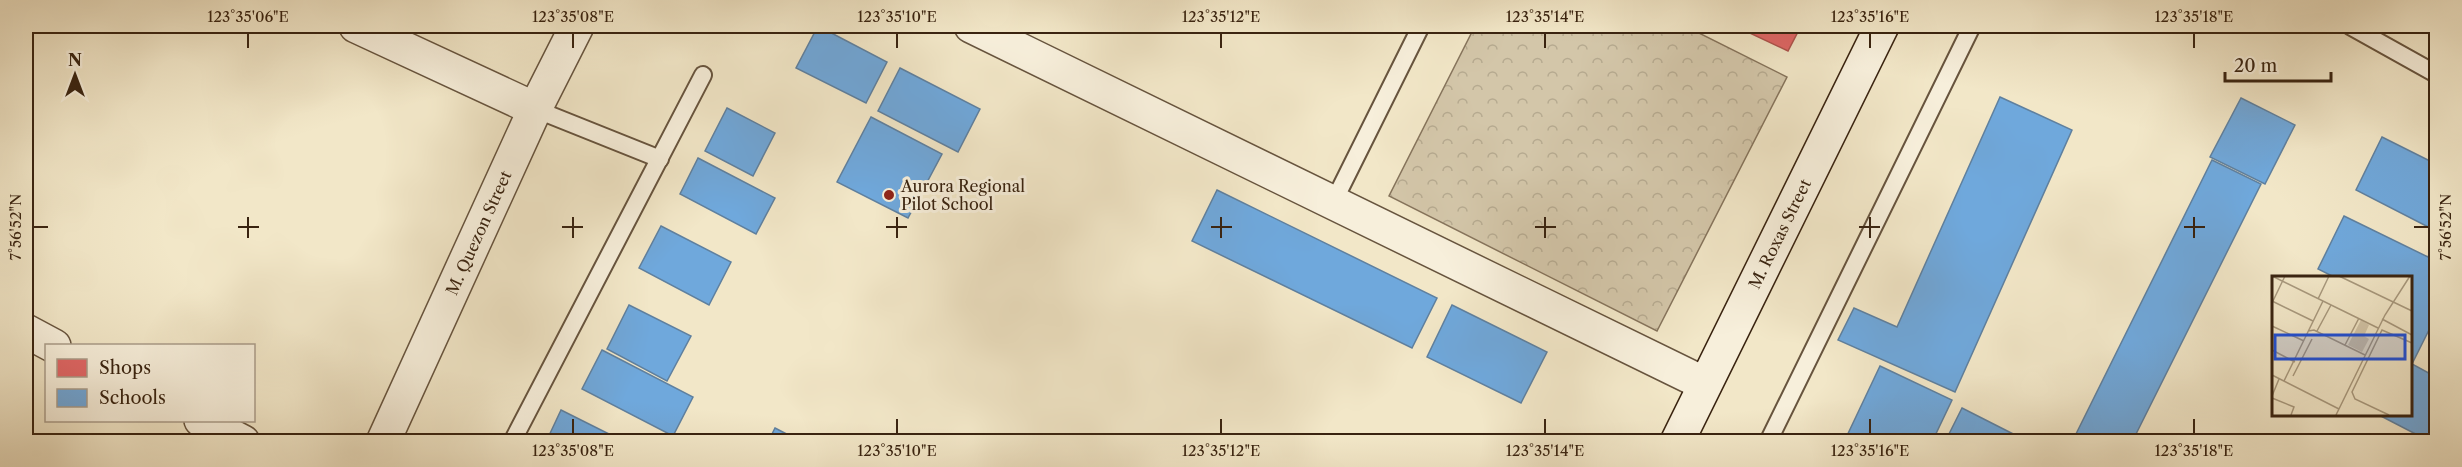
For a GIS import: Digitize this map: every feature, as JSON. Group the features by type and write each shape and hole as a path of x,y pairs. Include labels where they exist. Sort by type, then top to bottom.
{"street":[{"path":"356,26 536,109"},
{"name":"M. Quezon Street","path":"383,441 536,109 578,26"},
{"path":"971,26 1705,384"},
{"name":"M. Roxas Street","path":"1677,441 1882,26"},
{"path":"26,331 52,344"},
{"path":"205,422 243,441"}],"lane":[{"path":"1333,203 1421,26"},
{"path":"1768,441 1972,26"},
{"path":"2350,26 2436,74"},
{"path":"512,441 703,75"},
{"path":"536,109 660,159"}],"green space":[{"path":"1475,26 1685,26 1787,77 1657,331 1389,196"}],"building: Shops":[{"path":"1735,26 1801,26 1788,51"}],"building: Schools":[{"path":"818,26 887,62 866,103 796,68"},
{"path":"900,68 980,109 958,152 878,111"},
{"path":"2000,97 2072,130 1955,392 1838,340 1854,308 1897,327"},
{"path":"2241,98 2295,125 2265,184 2210,157"},
{"path":"727,108 775,133 753,176 705,151"},
{"path":"871,117 942,154 908,218 837,182"},
{"path":"2382,137 2436,164 2436,231 2356,190"},
{"path":"698,158 775,198 756,234 680,194"},
{"path":"2212,160 2261,184 2132,442 2072,442"},
{"path":"1217,190 1437,298 1412,348 1192,241"},
{"path":"2344,216 2428,257 2436,239 2436,328 2431,326 2412,364 2436,377 2436,442 2431,442 2381,416 2411,416 2411,276 2332,276 2318,269"},
{"path":"661,226 731,262 709,305 639,268"},
{"path":"629,305 691,336 667,381 607,349"},
{"path":"1452,305 1547,352 1521,403 1427,357"},
{"path":"602,350 693,397 673,436 582,389"},
{"path":"1880,366 1952,400 1932,442 1844,442"},
{"path":"1962,408 2029,442 1945,442"},
{"path":"561,410 623,441 623,442 546,442"},
{"path":"775,428 802,442 768,442"}],"place":[{"name":"Aurora Regional Pilot School","path":"889,195"}]}
